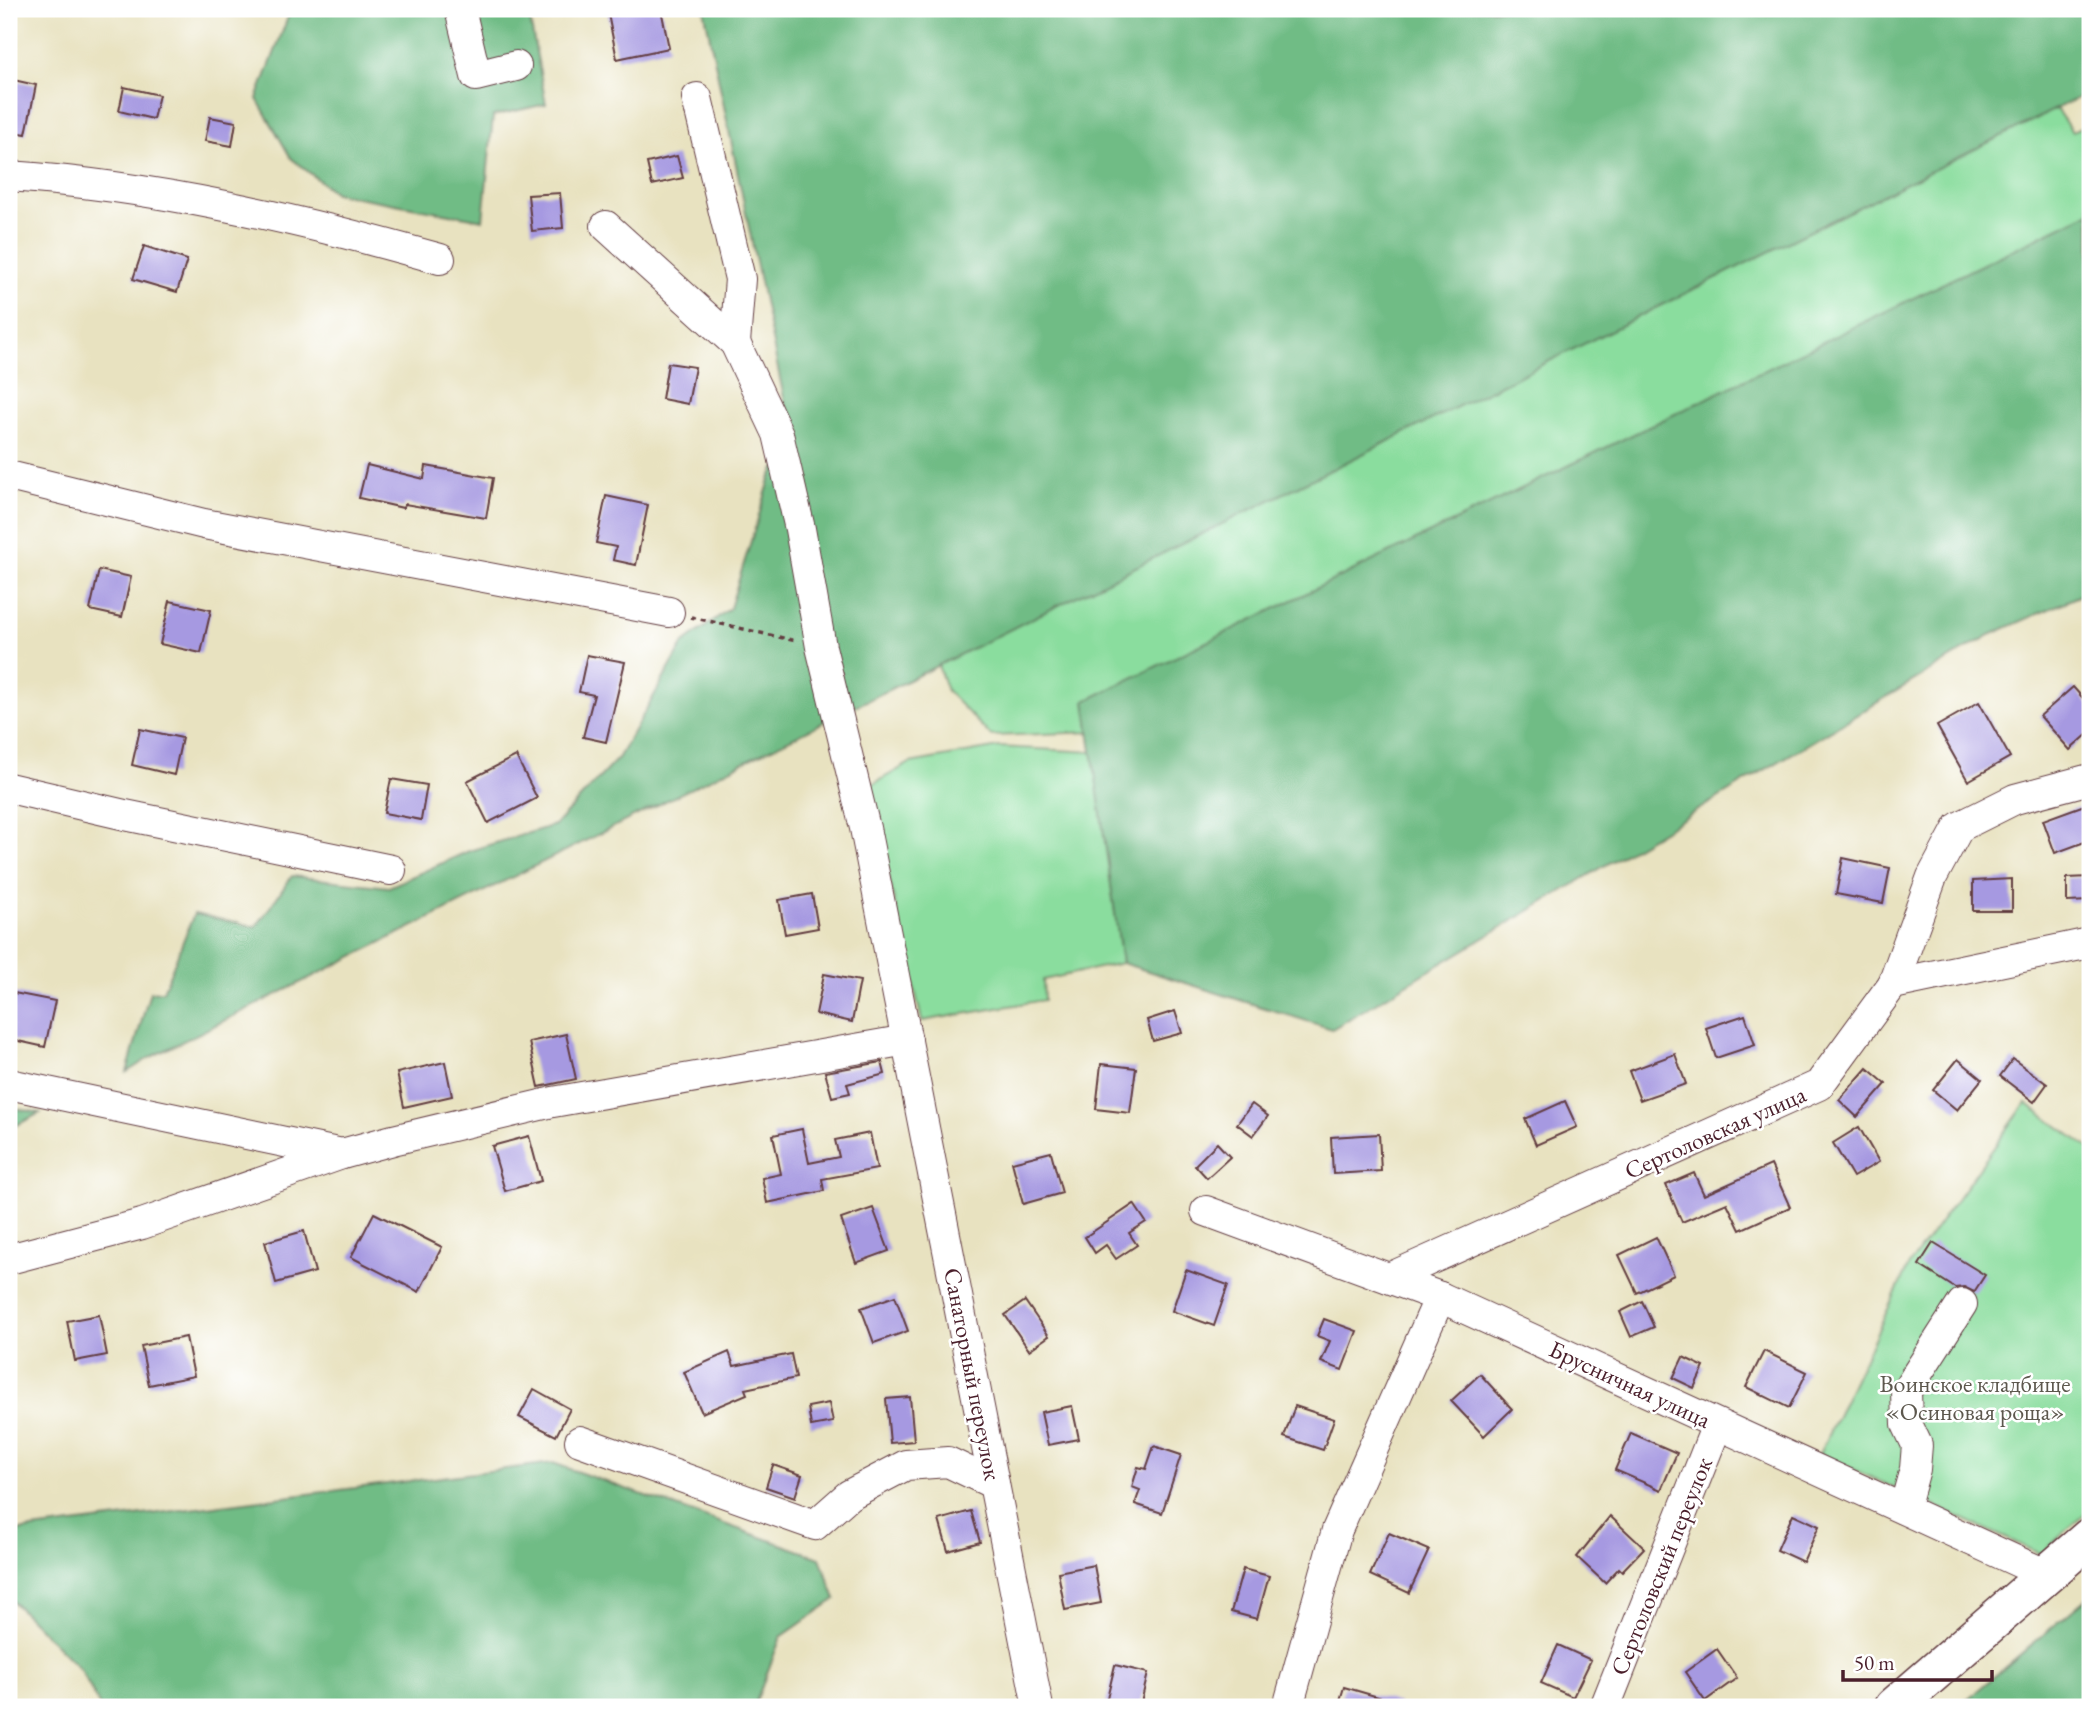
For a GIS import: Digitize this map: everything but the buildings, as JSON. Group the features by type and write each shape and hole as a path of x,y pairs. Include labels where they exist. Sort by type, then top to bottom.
{"main road":[{"path":"1894,1707 2090,1537"}],"street":[{"path":"460,9 476,76 516,66"},
{"path":"697,98 740,279 735,343"},
{"path":"9,176 64,180 226,205 340,230 440,258"},
{"path":"606,226 735,343"},
{"name":"Санаторный переулок","path":"735,343 778,434 800,529 821,647 865,828 1038,1707"},
{"path":"9,476 204,524 669,611"},
{"name":"Сертоловская улица","path":"1389,1278 1819,1086 1892,985 1932,877 1959,827 2015,799 2090,779"},
{"path":"9,788 391,870"},
{"path":"1892,985 2090,943"},
{"path":"9,1259 142,1224 342,1154 553,1102 907,1040"},
{"path":"9,1084 342,1154"},
{"name":"Брусничная улица","path":"1206,1211 1440,1297 2047,1575"},
{"path":"1289,1707 1337,1530 1440,1297"},
{"path":"1905,1509 1915,1469 1917,1445 1907,1424 1906,1391 1962,1304"},
{"name":"Сертоловский переулок","path":"1605,1707 1717,1425"},
{"path":"580,1441 815,1525 849,1495 906,1465 948,1462 994,1484"}],"path":[{"path":"669,611 821,647"}],"green space":[{"path":"291,9 528,9 546,104 493,116 483,220 335,193 291,158 257,99"},
{"path":"704,9 2090,9 2090,92 149,1058 127,1072 150,992 163,991 194,914 256,927 292,876 389,887 469,851 555,825 619,757 684,643 730,608 771,477 792,437"},
{"path":"2011,42 2072,132 2090,124 2090,478 1121,731 991,736 947,691 923,622"},
{"path":"2090,212 2090,591 1990,635 1332,1029 1122,963 1085,701"},
{"path":"999,747 1093,752 1122,963 1043,980 1044,1000 922,1021 868,787 910,763"},
{"name":"Воинское кладбище «Осиновая роща»","path":"2026,1103 2090,1149 2090,1509 2041,1554 1819,1454 1908,1267"},
{"path":"9,1107 40,1113 9,1129"},
{"path":"553,1463 820,1558 836,1599 781,1637 754,1707 100,1707 81,1670 9,1598 9,1532"},
{"path":"2090,1596 2090,1707 1958,1707 2088,1597"}]}
